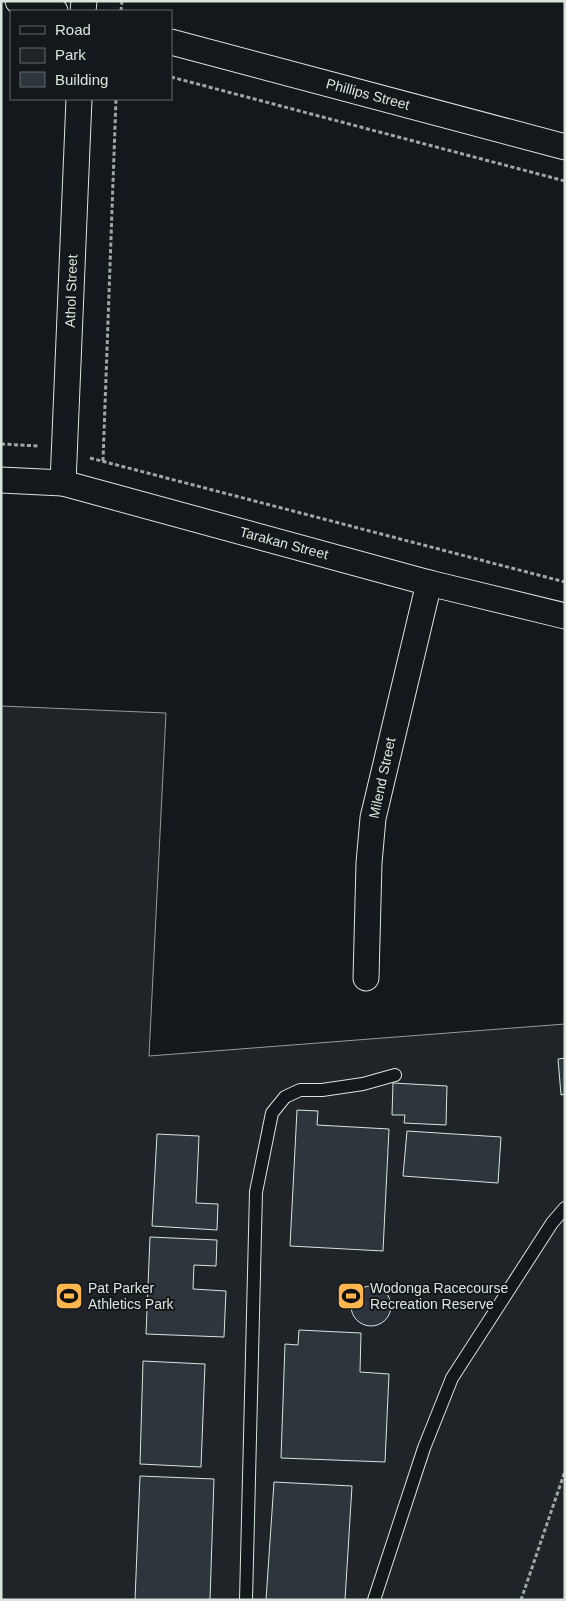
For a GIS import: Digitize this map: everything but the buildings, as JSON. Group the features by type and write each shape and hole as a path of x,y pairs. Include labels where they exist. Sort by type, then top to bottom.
{"street":[{"path":"18,1 51,10"},
{"name":"Phillips Street","path":"172,42 565,147"},
{"name":"Athol Street","path":"63,483 79,100"},
{"name":"Tarakan Street","path":"1,480 63,483 429,583 565,616"},
{"name":"Milend Street","path":"366,978 369,864 373,818 429,583"}],"lane":[{"path":"246,1600 256,1192 268,1127 272,1114 285,1097 300,1090 322,1090 394,1076"},
{"path":"374,1600 424,1448 452,1378 552,1223 565,1208"}],"path":[{"path":"172,77 565,181"},
{"path":"103,461 116,100"},
{"path":"1,444 44,446 565,582"},
{"path":"521,1600 565,1471"}],"green space":[{"name":"Wodonga Racecourse Recreation Reserve","path":"1,706 166,713 149,1056 565,1024 565,1600 1,1600"}],"place":[{"name":"Pat Parker Athletics Park","path":"69,1296"},
{"name":"Wodonga Racecourse Recreation Reserve","path":"351,1296"}]}
